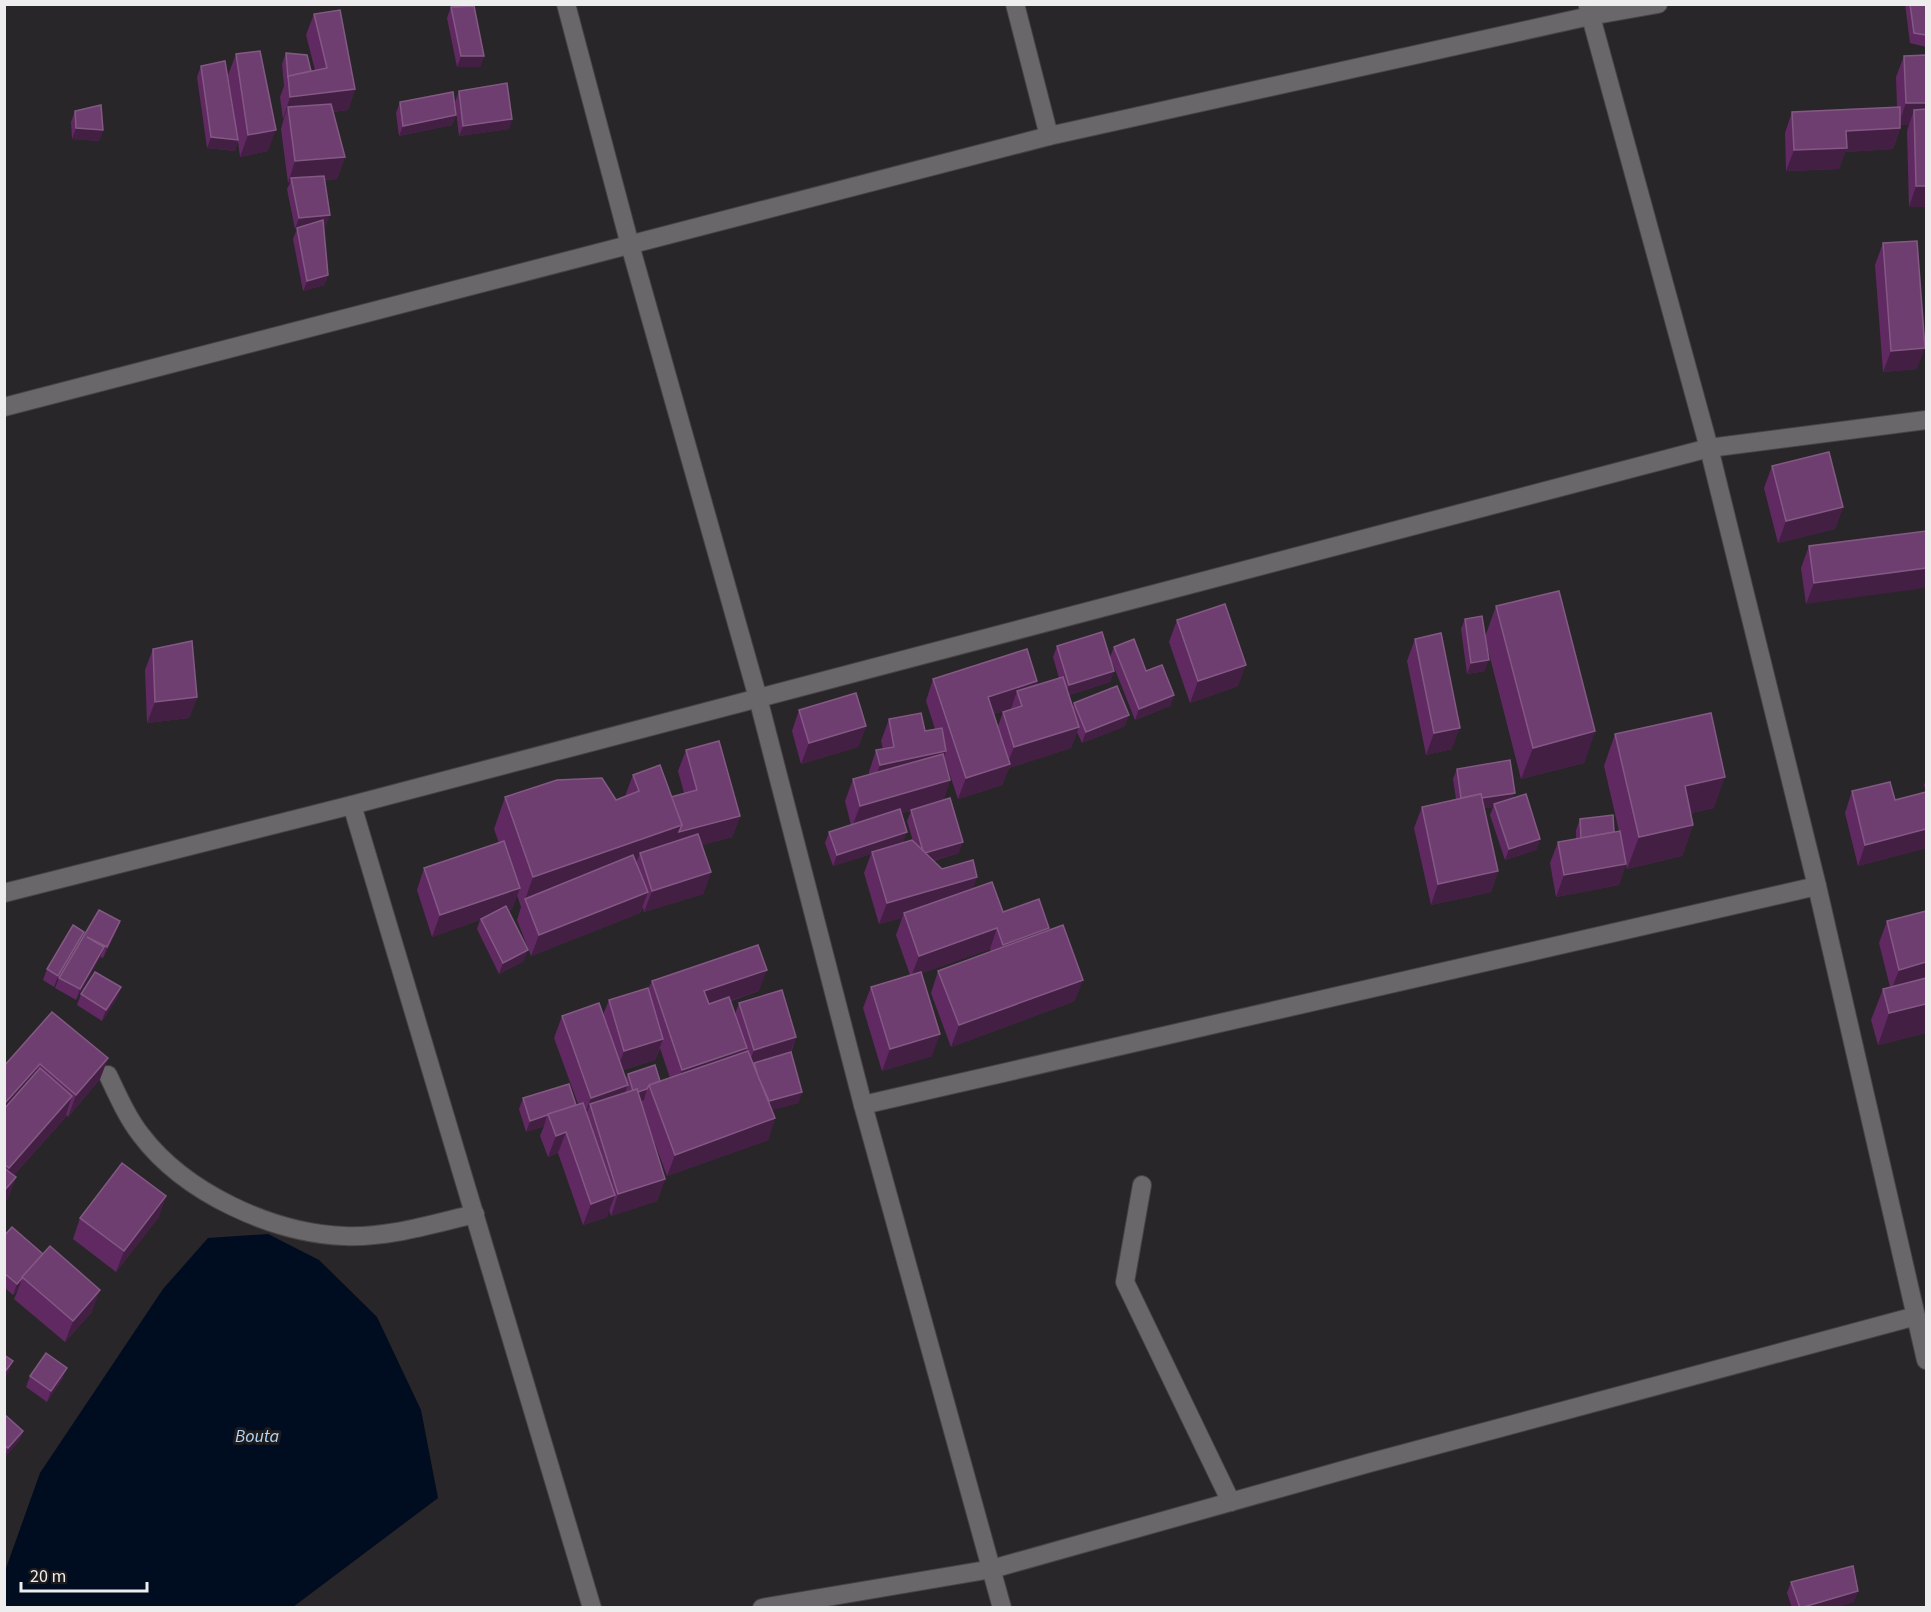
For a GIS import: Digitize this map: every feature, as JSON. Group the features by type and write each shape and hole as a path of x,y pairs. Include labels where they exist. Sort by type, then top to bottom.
{"street":[{"path":"566,4 630,245 758,698 863,1105 1002,1608"},
{"path":"1015,4 1049,136"},
{"path":"4,407 1049,136 1589,10 1658,4"},
{"path":"1589,10 1709,448 1816,886 1926,1360"},
{"path":"4,893 352,805 1709,448 1926,420"},
{"path":"352,805 592,1608"},
{"path":"863,1105 1816,886"},
{"path":"108,1075 122,1106 141,1135 164,1161 190,1182 250,1215 281,1226 313,1233 346,1236 389,1233 475,1214"},
{"path":"1142,1185 1125,1282 1231,1502"},
{"path":"762,1608 992,1569 1916,1316"}],"water":[{"name":"Bouta","path":"268,1234 319,1260 377,1317 421,1410 438,1498 293,1607 5,1607 5,1571 40,1473 163,1289 208,1238"}],"building":[{"path":"1910,4 1926,4 1926,35 1914,33"},
{"path":"474,6 484,56 461,56 451,7"},
{"path":"340,10 355,89 290,97 288,76 327,68 314,14"},
{"path":"260,51 276,130 248,135 236,54"},
{"path":"286,53 307,55 311,71 288,76 288,78"},
{"path":"1926,55 1926,103 1906,103 1904,56"},
{"path":"225,61 238,140 211,137 201,66"},
{"path":"507,83 512,119 463,126 459,91"},
{"path":"453,92 456,115 403,126 400,102"},
{"path":"331,104 345,157 295,161 288,107"},
{"path":"101,105 103,130 76,128 75,111"},
{"path":"1900,107 1900,128 1846,131 1847,148 1794,150 1792,112"},
{"path":"1926,109 1926,186 1916,186 1914,110"},
{"path":"324,176 330,215 299,218 291,178"},
{"path":"323,220 328,275 307,281 297,228"},
{"path":"1917,241 1925,348 1891,351 1883,243"},
{"path":"1829,452 1843,507 1786,521 1772,466"},
{"path":"1926,531 1926,568 1814,583 1809,546"},
{"path":"1559,591 1595,731 1533,748 1496,606"},
{"path":"1225,604 1246,665 1198,681 1177,620"},
{"path":"1482,616 1489,660 1471,663 1465,619"},
{"path":"1102,632 1114,671 1069,685 1057,646"},
{"path":"1441,633 1460,728 1434,733 1415,639"},
{"path":"1134,639 1146,671 1162,665 1174,695 1139,709 1114,647"},
{"path":"192,641 197,697 155,702 153,649"},
{"path":"1027,649 1037,681 988,697 1010,764 966,778 933,679"},
{"path":"1063,677 1079,727 1014,747 1003,712 1022,706 1017,691"},
{"path":"1117,686 1129,715 1086,732 1074,703"},
{"path":"856,693 866,726 809,743 799,710"},
{"path":"921,713 925,731 942,728 946,751 880,765 876,750 894,747 889,719"},
{"path":"1711,713 1725,777 1685,786 1693,825 1639,837 1615,734"},
{"path":"719,741 740,816 679,832 682,825 671,797 697,790 686,750"},
{"path":"943,754 950,780 860,806 853,779"},
{"path":"1510,760 1515,793 1482,798 1481,794 1461,798 1457,769"},
{"path":"660,765 682,825 533,877 505,797 557,780 602,778 616,800 639,791 633,775"},
{"path":"1890,782 1895,800 1926,792 1926,829 1865,845 1852,791"},
{"path":"1481,794 1498,871 1438,884 1422,807"},
{"path":"1526,794 1540,839 1509,849 1494,804"},
{"path":"950,798 963,842 925,853 911,810"},
{"path":"900,809 907,832 837,855 829,832"},
{"path":"1613,815 1614,832 1581,838 1580,819"},
{"path":"1620,831 1626,864 1564,875 1558,842"},
{"path":"698,834 711,872 652,891 640,853"},
{"path":"912,840 942,869 973,860 977,877 887,903 872,852"},
{"path":"504,841 520,888 440,915 424,868"},
{"path":"633,855 648,892 539,935 525,899"},
{"path":"992,882 1003,912 1039,899 1049,928 1003,945 997,928 919,956 904,913"},
{"path":"506,906 528,950 503,963 481,919"},
{"path":"99,910 120,921 107,947 87,937 104,947 80,989 59,978"},
{"path":"1926,911 1926,962 1899,970 1887,921"},
{"path":"73,925 84,932 58,976 47,969"},
{"path":"1063,925 1083,980 959,1025 938,971"},
{"path":"758,945 767,970 704,991 709,1004 729,997 747,1048 682,1070 652,981"},
{"path":"95,972 121,987 106,1010 81,994"},
{"path":"921,972 940,1034 890,1049 871,987"},
{"path":"1926,978 1926,1004 1889,1013 1883,989"},
{"path":"648,988 663,1039 624,1051 609,1000"},
{"path":"782,990 796,1037 754,1050 739,1003"},
{"path":"599,1003 628,1085 591,1098 562,1016"},
{"path":"52,1012 108,1058 76,1095 40,1064 4,1104 4,1066"},
{"path":"748,1051 775,1118 675,1155 649,1085"},
{"path":"791,1052 802,1092 769,1101 754,1063"},
{"path":"655,1065 660,1081 649,1085 647,1089 633,1091 628,1074"},
{"path":"40,1068 72,1096 9,1168 4,1164 4,1109"},
{"path":"569,1084 576,1105 530,1121 523,1098"},
{"path":"637,1089 665,1179 618,1194 590,1104"},
{"path":"583,1103 615,1195 591,1204 566,1132 556,1136 548,1114"},
{"path":"122,1163 166,1196 124,1251 80,1218"},
{"path":"4,1168 16,1177 4,1191"},
{"path":"12,1227 43,1254 17,1284 4,1273 4,1236"},
{"path":"50,1246 100,1290 73,1321 22,1277"},
{"path":"46,1353 67,1368 51,1391 30,1376"},
{"path":"4,1355 13,1361 4,1373"},
{"path":"4,1414 23,1431 8,1448 4,1445"},
{"path":"1853,1566 1858,1591 1800,1608 1791,1582"}]}
